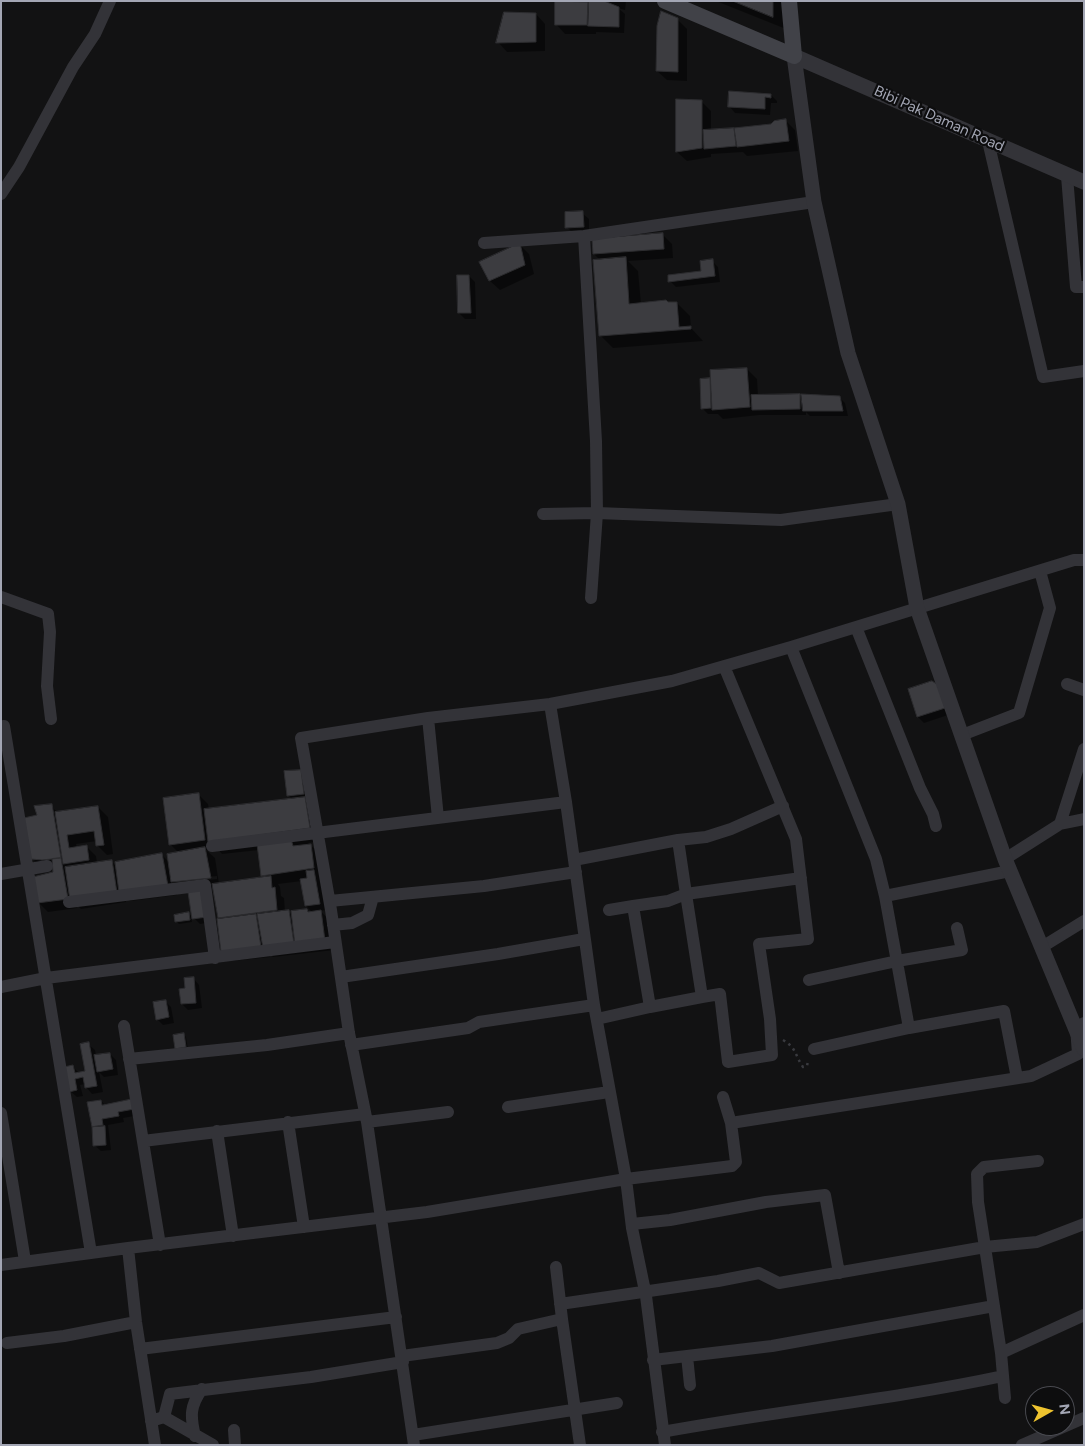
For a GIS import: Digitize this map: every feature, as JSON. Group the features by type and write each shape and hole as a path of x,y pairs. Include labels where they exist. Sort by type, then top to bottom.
{"main road":[{"path":"666,1 794,56 788,1"}],"street":[{"path":"1,194 19,167 73,67 95,34 110,1"},
{"path":"794,56 814,202 848,353 898,504 917,608 1008,865 1042,947 1080,1025 1084,1049"},
{"name":"Bibi Pak Daman Road","path":"794,56 1084,182"},
{"path":"988,141 1043,377 1084,371"},
{"path":"1067,176 1076,287 1084,286"},
{"path":"484,243 584,236 814,202"},
{"path":"584,236 596,441 596,512 591,598"},
{"path":"543,514 596,512 780,520 898,504"},
{"path":"617,1403 575,1409 414,1440 366,1118 350,1039 330,901 301,738 428,718 550,704 672,680 856,627 1074,560 1084,560"},
{"path":"962,735 1019,713 1050,608 1040,570"},
{"path":"1,597 48,614 50,632 47,686 51,719"},
{"path":"856,627 920,788 933,814 936,826"},
{"path":"791,646 876,859 885,896 909,1028"},
{"path":"597,1019 720,994 728,1062 772,1055 770,1019 758,944 808,939 801,878 796,839 724,666"},
{"path":"1067,684 1084,690"},
{"path":"550,704 566,802 594,1004 645,1292 664,1445"},
{"path":"428,718 438,818"},
{"path":"4,726 91,1253"},
{"path":"1060,824 1084,749"},
{"path":"212,846 566,802"},
{"path":"330,901 484,886 575,866 678,840 706,837 731,829 783,806"},
{"path":"885,896 1008,865 1060,824 1084,819"},
{"path":"678,840 702,997"},
{"path":"1,874 47,866"},
{"path":"609,910 668,901 686,894 801,878"},
{"path":"69,902 206,885 215,958"},
{"path":"333,925 352,923 368,914 373,897"},
{"path":"633,906 650,1007"},
{"path":"1042,947 1084,921"},
{"path":"809,980 897,961 962,950 958,928"},
{"path":"341,976 498,954 584,939"},
{"path":"1,987 46,978 335,942"},
{"path":"129,1059 468,1028 479,1022 594,1004"},
{"path":"814,1049 909,1028 1004,1011 1017,1078"},
{"path":"731,1123 1031,1076 1078,1054 1080,1025"},
{"path":"124,1026 160,1245"},
{"path":"508,1106 609,1092"},
{"path":"1,1265 427,1212 626,1179 732,1166 736,1162 731,1123 723,1097"},
{"path":"143,1141 288,1122 448,1112"},
{"path":"1,1113 25,1261"},
{"path":"288,1122 304,1227"},
{"path":"217,1131 233,1236"},
{"path":"1006,1398 978,1202 978,1174 984,1167 1038,1161"},
{"path":"632,1224 670,1220 766,1202 825,1196 839,1273"},
{"path":"560,1304 718,1282 759,1273 779,1283 984,1246 1037,1242 1084,1224"},
{"path":"128,1248 140,1349 157,1419 155,1445"},
{"path":"556,1268 580,1445"},
{"path":"654,1360 772,1346 994,1306"},
{"path":"1001,1353 1084,1315"},
{"path":"140,1349 396,1317"},
{"path":"157,1419 170,1394 311,1377 497,1343 510,1338 518,1329 562,1319"},
{"path":"7,1343 64,1336 136,1322"},
{"path":"687,1356 690,1385"},
{"path":"662,1432 702,1424 940,1389 1003,1376"},
{"path":"196,1436 192,1424 192,1412 195,1399 202,1389"},
{"path":"1026,1444 1084,1418"},
{"path":"157,1419 213,1445"},
{"path":"234,1430 235,1445"}],"path":[{"path":"771,1037 785,1041 792,1046 796,1052 797,1060 803,1067 807,1066 808,1056 814,1049"}],"building":[{"path":"555,1 588,2 587,25 555,25"},
{"path":"589,1 604,1 619,7 619,27 588,26"},
{"path":"733,1 773,1 773,17"},
{"path":"661,11 678,18 678,72 656,71 657,26"},
{"path":"504,12 536,13 536,42 496,43"},
{"path":"729,91 771,94 771,98 765,97 765,109 728,107"},
{"path":"676,99 702,100 702,148 676,152"},
{"path":"786,119 789,141 737,147 734,128 771,124 774,121"},
{"path":"734,128 736,146 704,149 703,130"},
{"path":"583,211 584,227 565,228 565,212"},
{"path":"663,233 664,249 593,254 592,239"},
{"path":"520,243 525,265 489,281 479,262"},
{"path":"626,257 629,304 666,300 668,302 677,302 679,327 691,326 691,329 599,336 593,260"},
{"path":"713,259 715,276 668,282 668,275 701,271 700,261"},
{"path":"457,275 469,275 471,313 458,313"},
{"path":"747,368 750,407 712,410 710,370"},
{"path":"710,378 711,408 701,409 700,379"},
{"path":"800,394 800,409 752,410 751,395"},
{"path":"801,394 840,396 843,411 803,411"},
{"path":"932,681 938,685 945,708 917,717 908,689"},
{"path":"301,770 304,794 287,796 284,771"},
{"path":"199,793 205,840 169,845 163,798"},
{"path":"305,797 310,828 208,842 204,809"},
{"path":"52,804 61,858 31,859 24,818 37,815 34,806"},
{"path":"98,806 104,845 96,846 94,831 67,835 69,848 87,845 89,860 63,864 55,812"},
{"path":"291,839 293,846 311,844 314,868 261,876 257,844"},
{"path":"205,847 211,878 171,882 167,854"},
{"path":"162,853 168,886 119,892 115,862"},
{"path":"61,858 68,899 37,903 33,877 53,872 52,859"},
{"path":"112,860 117,893 70,900 65,867"},
{"path":"314,870 320,904 305,906 300,879 307,878 306,871"},
{"path":"271,876 272,888 275,887 277,910 218,918 212,884"},
{"path":"203,890 207,917 192,919 188,892"},
{"path":"307,909 308,912 321,910 325,941 295,945 291,911"},
{"path":"289,910 294,944 263,948 257,914"},
{"path":"189,912 190,920 175,922 174,915"},
{"path":"256,914 261,947 221,952 217,919"},
{"path":"194,977 196,1003 181,1004 179,989 185,988 184,978"},
{"path":"166,1000 169,1017 156,1020 153,1002"},
{"path":"184,1033 186,1047 175,1049 173,1035"},
{"path":"89,1042 97,1086 85,1088 83,1077 75,1079 77,1090 69,1092 64,1067 73,1065 75,1073 85,1071 80,1044"},
{"path":"110,1053 113,1069 97,1072 94,1055"},
{"path":"133,1099 134,1109 118,1112 119,1116 102,1119 103,1125 92,1127 87,1102 101,1100 102,1105"},
{"path":"105,1126 106,1145 93,1146 92,1127"}]}
